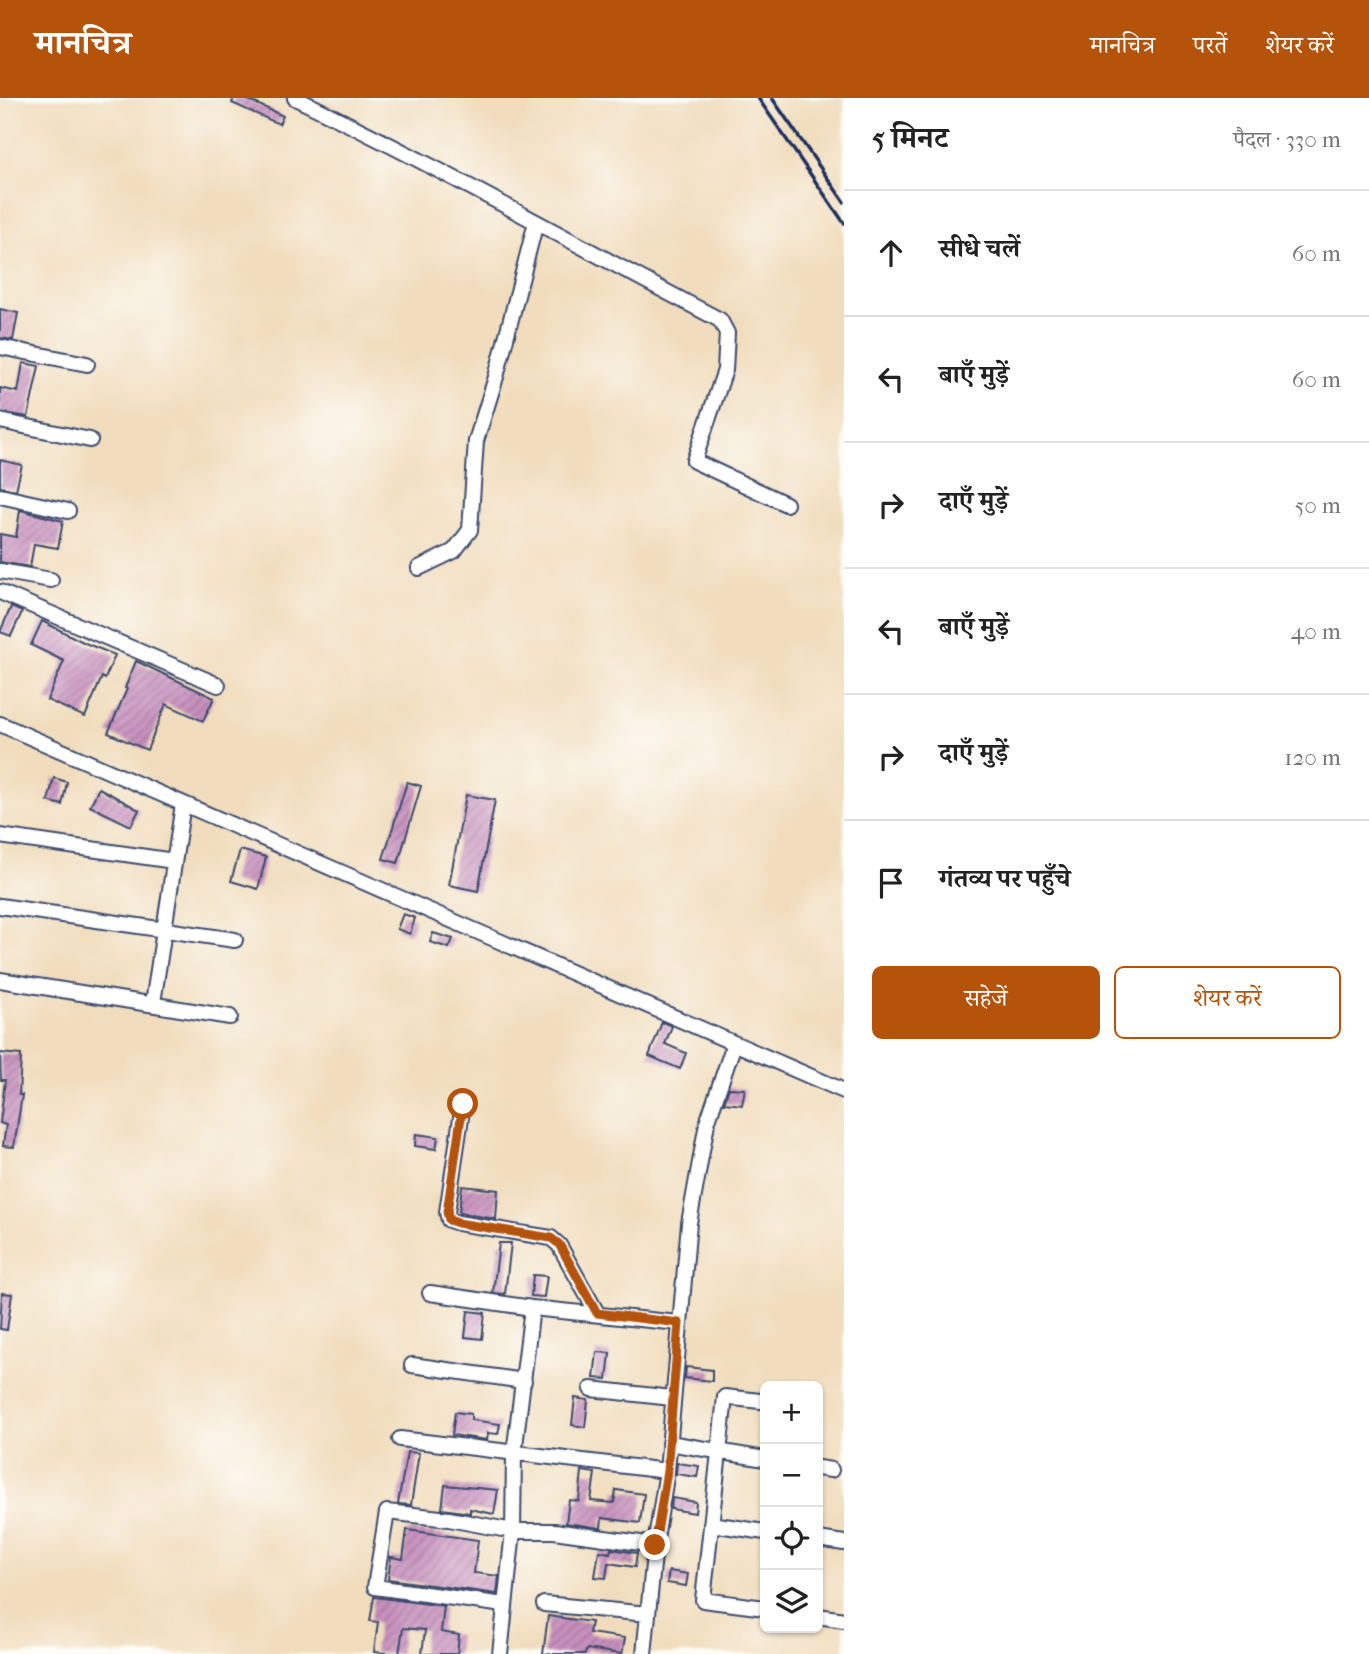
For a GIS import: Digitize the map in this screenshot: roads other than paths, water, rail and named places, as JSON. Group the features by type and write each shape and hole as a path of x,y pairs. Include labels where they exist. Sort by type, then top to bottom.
{"street":[{"path":"295,98 484,192 720,320 727,333 724,370 694,461 786,504"},
{"path":"419,568 454,551 470,530 477,441 536,222"},
{"path":"0,347 87,364"},
{"path":"0,421 90,440"},
{"path":"0,496 68,511"},
{"path":"0,571 51,580"},
{"path":"0,592 218,685"},
{"path":"0,724 844,1091"},
{"path":"153,1003 183,804"},
{"path":"0,836 174,861"},
{"path":"0,905 235,940"},
{"path":"0,980 230,1017"},
{"path":"644,1654 655,1545 667,1471 689,1223 706,1123 734,1044"},
{"path":"463,1104 447,1212 449,1220 551,1238 559,1244 597,1313"},
{"path":"430,1293 531,1308 679,1323"},
{"path":"500,1654 513,1531 514,1454 531,1308"},
{"path":"412,1365 524,1381"},
{"path":"591,1389 672,1398"},
{"path":"760,1401 724,1397 703,1600 760,1607"},
{"path":"400,1439 667,1471"},
{"path":"669,1443 760,1458"},
{"path":"504,1605 375,1587 387,1512 449,1519 513,1531 554,1531 655,1545"},
{"path":"711,1524 760,1531"},
{"path":"823,1540 844,1543"},
{"path":"544,1604 648,1614"},
{"path":"823,1617 844,1620"}],"railway":[{"path":"758,98 844,223"},
{"path":"772,98 844,202"}]}
